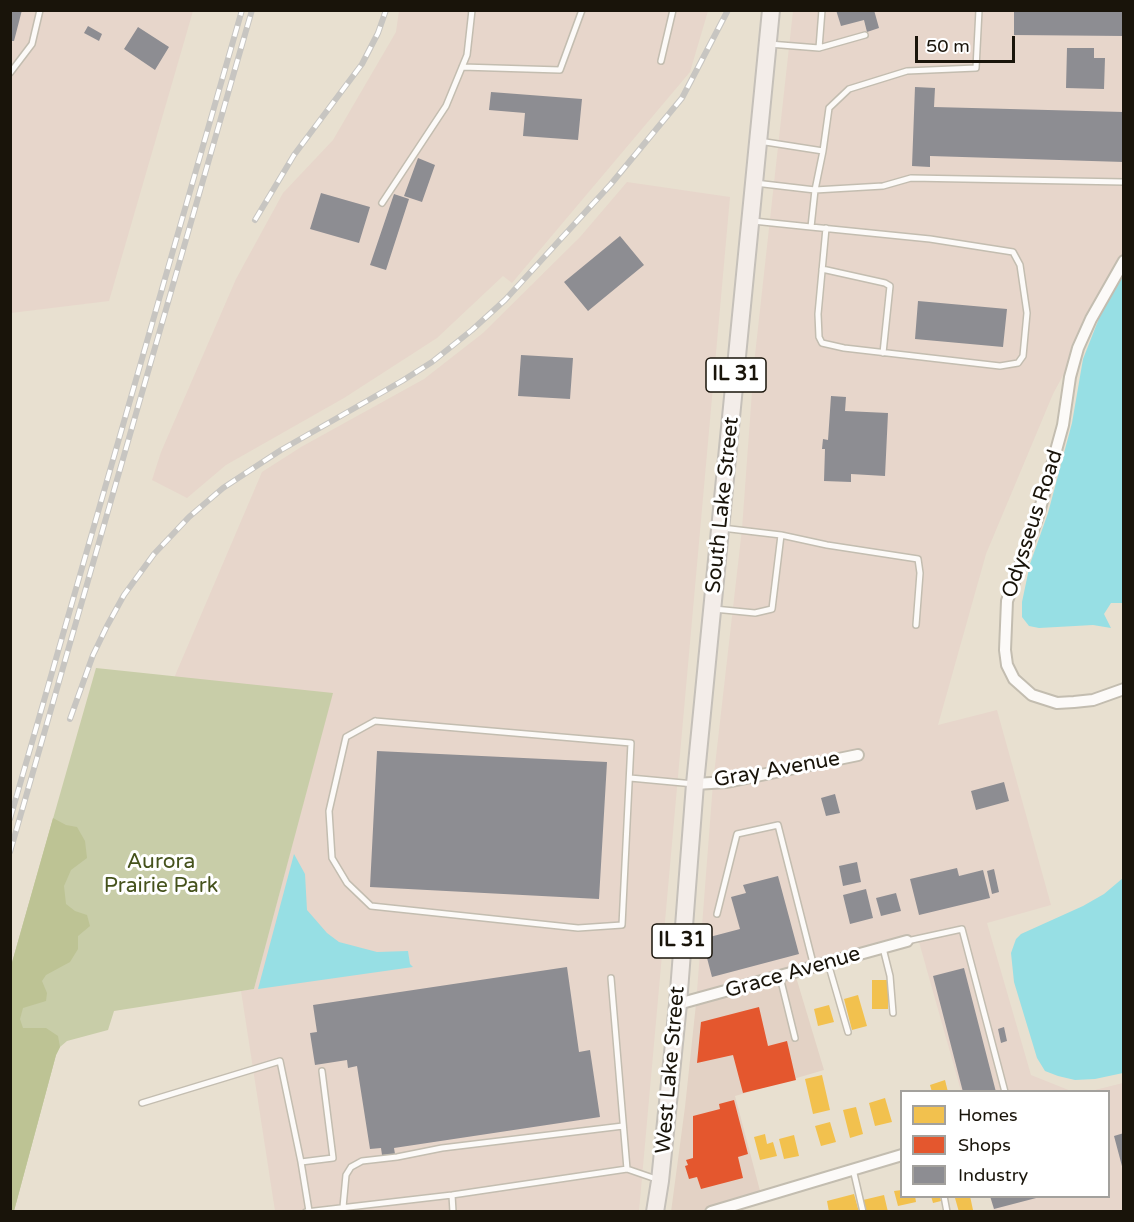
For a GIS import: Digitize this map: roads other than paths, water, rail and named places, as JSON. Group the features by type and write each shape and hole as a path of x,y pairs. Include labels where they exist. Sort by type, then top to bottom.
{"main road":[{"name":"South Lake Street","path":"695,784 771,10"},
{"name":"West Lake Street","path":"655,1212 678,1004 695,784"}],"street":[{"name":"Odysseus Road","path":"1124,261 1091,319 1078,348 1070,377 1063,425 1038,516 1007,601 1005,650 1007,664 1014,679 1032,696 1057,703 1074,702 1094,700 1124,689"},
{"name":"Gray Avenue","path":"695,784 727,782 858,755"},
{"name":"Grace Avenue","path":"678,1004 908,941"},
{"path":"711,1212 750,1206 853,1169 900,1156"}],"lane":[{"path":"10,73 32,44 40,10"},
{"path":"382,203 446,106 467,55 472,10"},
{"path":"462,67 560,70 582,10"},
{"path":"661,61 673,10"},
{"path":"819,48 822,10"},
{"path":"810,227 830,108 849,89 907,71 976,68 979,10"},
{"path":"768,44 819,48 865,35"},
{"path":"759,141 823,151"},
{"path":"755,183 815,190 883,186 911,178 1124,182"},
{"path":"751,221 826,228 930,239 1012,252 1020,265 1027,313 1023,356 1018,363 1000,366 844,348 822,343 819,337 818,314 826,228"},
{"path":"822,269 890,286 883,352"},
{"path":"721,528 781,535 827,545 918,559 920,573 916,625"},
{"path":"712,609 755,613 772,609 781,535"},
{"path":"375,721 631,743 630,778 622,925 578,928 371,906 347,883 332,858 329,811 346,737 375,721"},
{"path":"630,778 695,784"},
{"path":"717,914 737,834 778,825 814,967"},
{"path":"908,941 962,928 1004,1090"},
{"path":"882,948 890,976 893,1012"},
{"path":"828,963 848,1032"},
{"path":"780,976 795,1038"},
{"path":"611,978 627,1169"},
{"path":"142,1103 280,1061 301,1162 307,1211 452,1195 627,1169 660,1181"},
{"path":"301,1162 333,1158 322,1071"},
{"path":"343,1207 346,1175 351,1167 362,1161 442,1148 623,1126"},
{"path":"853,1169 863,1212"},
{"path":"452,1195 453,1212"}],"water":[{"path":"1123,274 1123,603 1111,603 1104,614 1111,628 1093,625 1039,628 1029,626 1022,617 1022,602 1030,564 1048,513 1072,423 1083,359 1105,303"},
{"path":"294,854 305,874 307,910 327,933 339,942 377,952 408,951 410,964 413,967 258,989"},
{"path":"1123,878 1123,1073 1095,1079 1075,1080 1058,1076 1045,1071 1037,1058 1014,982 1011,953 1016,939 1021,934 1083,906 1104,894"}],"railway":[{"path":"10,819 242,10"},
{"path":"10,852 252,10"},
{"path":"255,220 294,155 362,64 378,33 386,10"},
{"path":"70,719 93,655 107,626 124,595 154,554 189,517 223,488 281,450 432,362 505,300 611,184 682,98 728,10"}],"park label":[{"name":"Aurora Prairie Park","path":"161,874"}]}
